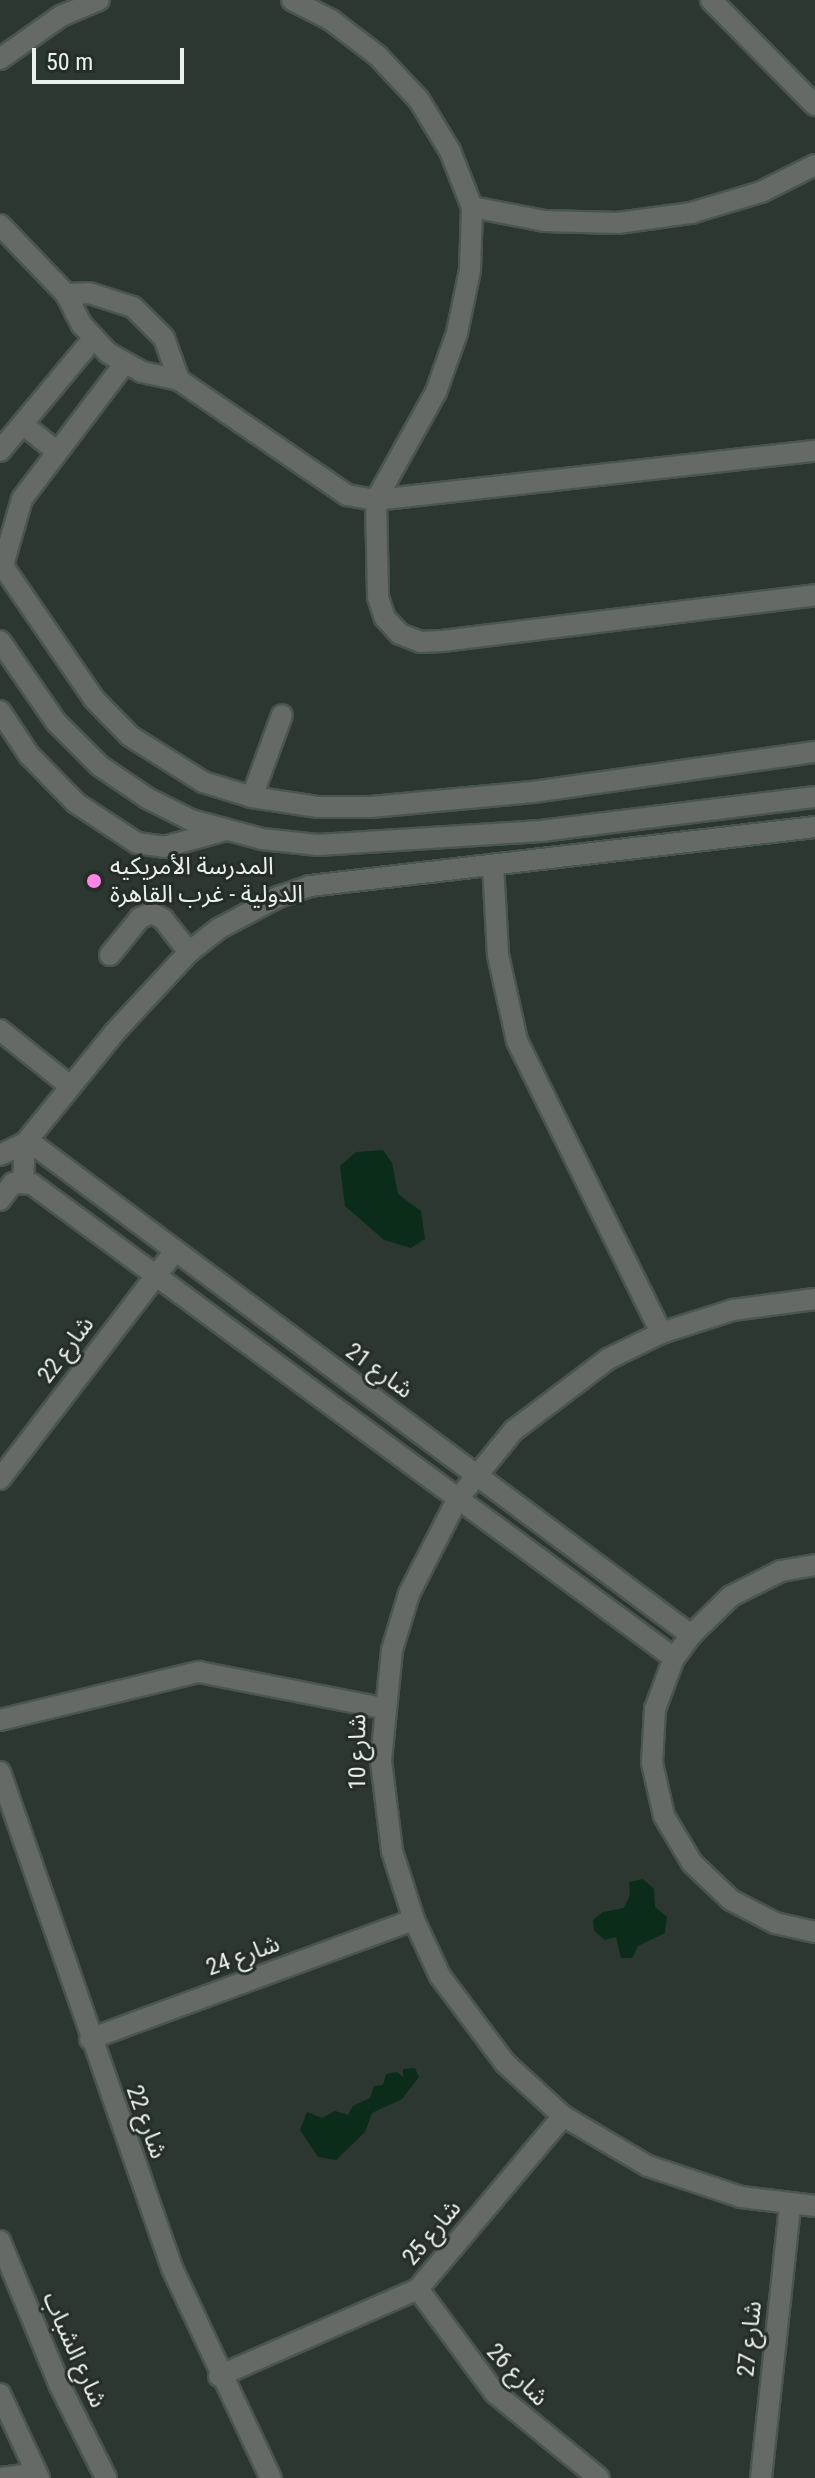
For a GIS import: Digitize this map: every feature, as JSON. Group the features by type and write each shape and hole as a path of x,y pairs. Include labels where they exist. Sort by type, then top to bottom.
{"street":[{"path":"0,59 61,16 99,0"},
{"path":"292,0 331,20 378,56 419,100 450,151 472,207 470,270 457,333 436,392 376,500 378,597 385,618 400,634 421,642 815,595"},
{"path":"711,0 815,105"},
{"path":"472,207 545,221 618,223 691,213 761,192 815,165"},
{"path":"0,225 66,294 93,339 124,364 179,380 325,484 376,500 815,451"},
{"path":"66,294 89,293 133,307 164,338 179,380"},
{"path":"0,451 93,339"},
{"path":"124,364 55,450 11,522 2,564 94,699 130,736 203,782 252,797 318,807 371,807 533,792 815,752"},
{"path":"24,425 55,450"},
{"path":"0,641 56,722 100,766 147,798 226,830 318,845 380,842 541,831 815,797"},
{"path":"0,711 29,755 68,794 137,843 164,847 226,830"},
{"path":"252,797 282,715"},
{"path":"29,1184 32,1146 70,1086 189,952 248,911 310,886 815,827"},
{"path":"493,865 498,955 517,1041 661,1333"},
{"path":"110,955 140,918 152,913 163,919 189,952"},
{"path":"0,1030 70,1086"},
{"path":"0,1155 32,1146"},
{"name":"شارع 21","path":"32,1146 691,1635"},
{"path":"0,1200 9,1187 29,1184 674,1658"},
{"name":"شارع 22","path":"0,1479 174,1252"},
{"name":"شارع 10","path":"815,1299 733,1310 661,1333 559,1391 475,1474 457,1500 409,1594 383,1708 386,1815 414,1920 440,1976 475,2028 563,2116 648,2166 717,2190 790,2205 815,2206"},
{"path":"815,1565 781,1571 731,1596 691,1635 674,1658 655,1709 652,1763 664,1816 692,1863 731,1900 775,1923 815,1932"},
{"path":"0,1720 199,1672 383,1708"},
{"name":"شارع 22","path":"0,1772 90,2039 172,2268 219,2376 271,2478"},
{"name":"شارع 24","path":"90,2039 414,1920"},
{"name":"شارع 25","path":"219,2376 418,2289 563,2116"},
{"name":"شارع 27","path":"761,2478 790,2205"},
{"name":"شارع الشباب","path":"0,2241 54,2373 106,2478"},
{"name":"شارع 26","path":"418,2289 495,2393 599,2478"},
{"path":"2,2407 38,2476 2,2478"}],"shaded area":[{"path":"383,1150 392,1163 398,1194 421,1211 425,1239 411,1248 384,1240 345,1206 340,1166 356,1152"},
{"path":"643,1879 654,1889 655,1907 667,1917 665,1933 638,1946 632,1958 621,1958 616,1937 605,1940 594,1931 593,1920 603,1912 624,1908 630,1895 629,1882"},
{"path":"415,2068 419,2077 402,2099 372,2113 365,2132 336,2160 318,2157 300,2130 307,2112 322,2118 335,2111 348,2115 353,2106 370,2098 374,2086 383,2085 386,2074 397,2072 403,2077 403,2069"}],"place":[{"name":"المدرسة الأمريكيه الدولية - غرب القاهرة","path":"94,881"}]}
